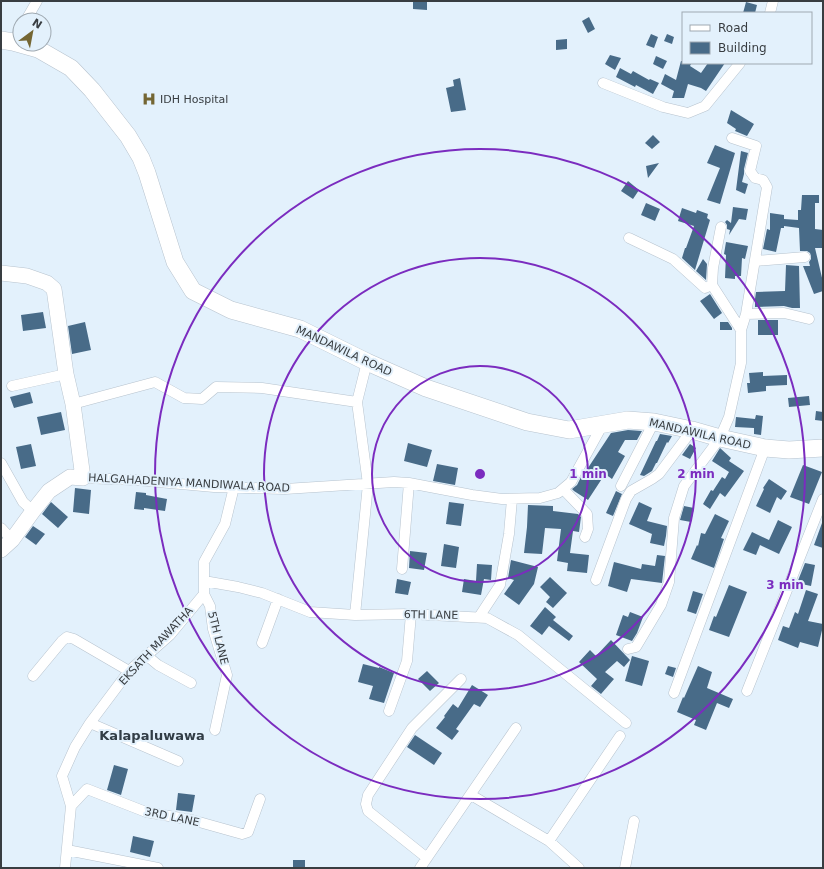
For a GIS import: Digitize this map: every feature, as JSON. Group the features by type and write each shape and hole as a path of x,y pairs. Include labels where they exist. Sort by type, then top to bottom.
{"main road":[{"name":"MANDAWILA ROAD","path":"11,38 38,49 71,68 92,90 128,136 141,158 147,173 175,262 193,291 231,310 300,329 367,362 426,388 528,422 569,430 628,420 654,422 765,448 789,450 823,448"}],"street":[{"path":"31,12 37,1"},
{"path":"770,12 773,1"},
{"path":"603,83 663,107 688,113 706,106 739,64"},
{"path":"628,649 636,647 640,642 661,606 669,582 674,518 684,486 720,438 729,417 741,363 741,330 746,314 767,187 764,180 755,178 750,171 756,146 732,138"},
{"path":"721,228 713,268 712,285 741,330"},
{"path":"629,238 673,259 705,288 712,285"},
{"path":"755,261 805,257"},
{"path":"1,273 27,276 47,283 54,290 66,374 73,404 83,478 70,477 49,491 12,540 1,550"},
{"path":"746,314 784,313 809,319"},
{"path":"355,615 368,484 357,402 367,362"},
{"path":"12,386 66,374"},
{"path":"73,404 155,382 184,398 202,399 216,387 262,388 357,402"},
{"path":"621,486 654,422"},
{"path":"585,537 588,529 587,514 563,489 571,482 603,424"},
{"path":"596,580 626,499 631,491 658,474 692,430"},
{"path":"674,693 765,448"},
{"path":"1,463 23,502 33,511"},
{"name":"HALGAHADENIYA MANDIWALA ROAD","path":"83,478 136,480 234,488 285,489 394,482 410,483 502,499 540,498 558,493 563,489"},
{"path":"402,569 410,483"},
{"path":"204,594 204,562 217,541 225,524 234,488"},
{"path":"479,617 500,585 509,534 512,499"},
{"path":"747,691 823,499"},
{"path":"1,528 12,540"},
{"name":"6TH LANE","path":"204,581 244,588 262,593 310,612 355,615 411,614 487,618 518,635 626,723"},
{"name":"EKSATH MAWATHA","path":"65,868 71,806 62,776 75,747 90,723 129,671 170,635 204,594"},
{"name":"5TH LANE","path":"204,594 210,606 213,629 227,675 215,730"},
{"path":"262,643 278,599"},
{"path":"389,711 407,661 411,614"},
{"path":"33,676 67,637 74,639 129,671"},
{"path":"146,655 158,665 191,683"},
{"path":"427,858 368,811 366,804 368,795 412,728 461,679"},
{"path":"90,723 178,761"},
{"path":"420,868 516,728"},
{"path":"549,841 620,736"},
{"name":"3RD LANE","path":"71,806 87,789 146,812 192,820 242,834 248,832 260,799"},
{"path":"471,795 549,841 578,868"},
{"path":"625,868 634,821"},
{"path":"67,850 158,868"}],"building":[{"path":"413,1 427,1 427,10 413,9"},
{"path":"746,2 757,5 755,12 743,12"},
{"path":"589,17 595,29 588,33 582,21"},
{"path":"651,34 658,37 654,48 646,45"},
{"path":"667,34 674,37 672,44 664,41"},
{"path":"567,39 567,49 556,50 556,40"},
{"path":"610,55 621,58 615,70 605,64"},
{"path":"656,56 667,61 663,69 653,64"},
{"path":"681,61 682,64 691,64 690,66 701,73 707,64 724,64 706,91 688,84 684,98 672,98 674,91 661,84 665,74 676,80"},
{"path":"620,68 631,74 633,71 649,80 650,79 659,83 653,94 616,77"},
{"path":"460,78 466,110 451,112 446,88 454,86 453,80"},
{"path":"731,110 754,124 747,136 735,131 736,129 727,123"},
{"path":"653,135 660,142 652,149 645,143"},
{"path":"715,145 735,153 720,204 707,200 720,168 707,163"},
{"path":"741,151 748,153 742,182 748,184 745,194 736,190"},
{"path":"659,163 648,178 646,166"},
{"path":"628,181 639,190 633,199 621,191"},
{"path":"802,195 819,195 819,203 815,203 815,229 823,230 823,248 815,248 823,282 823,291 814,294 803,266 810,266 809,262 811,256 807,251 800,251 799,228 784,226 784,228 781,228 776,252 763,249 767,229 770,230 770,213 784,215 784,219 798,220 798,210 801,210"},
{"path":"646,203 660,209 655,221 641,215"},
{"path":"733,207 748,209 746,220 739,219 729,235 730,230 727,229 725,222 727,220 731,223"},
{"path":"682,208 696,213 697,210 708,214 707,218 710,220 695,270 682,258 694,226 678,221"},
{"path":"726,242 748,246 745,259 742,258 741,276 735,276 735,279 725,278 726,255 724,254"},
{"path":"703,259 707,264 706,280 696,271"},
{"path":"786,265 799,266 800,308 784,306 755,307 756,292 785,291"},
{"path":"710,294 722,313 714,319 700,301"},
{"path":"43,312 46,328 23,331 21,315"},
{"path":"758,320 778,320 778,335 758,335"},
{"path":"85,322 91,350 72,354 68,326"},
{"path":"720,322 728,322 732,330 720,330"},
{"path":"763,372 763,376 787,375 787,385 766,386 766,391 748,393 747,383 750,383 749,373"},
{"path":"30,392 33,403 14,408 10,397"},
{"path":"809,396 810,405 789,407 788,398"},
{"path":"816,411 823,412 823,421 815,420"},
{"path":"61,412 65,430 41,435 37,417"},
{"path":"756,415 763,416 761,435 754,434 754,428 735,427 736,417 755,419"},
{"path":"628,430 642,431 637,440 625,440 618,452 625,456 612,479 605,474 588,500 574,491 572,489 577,485 583,473 584,474 611,433"},
{"path":"660,434 672,436 668,443 667,442 652,471 644,476 640,475 656,441"},
{"path":"408,443 432,450 427,467 404,461"},
{"path":"31,444 36,466 21,469 16,447"},
{"path":"690,444 696,448 690,459 682,455"},
{"path":"720,448 731,458 729,461 744,471 725,497 720,493 710,509 703,504 711,490 713,491 722,477 725,479 729,472 712,461"},
{"path":"437,464 458,468 455,485 433,481"},
{"path":"803,465 822,472 809,504 790,497"},
{"path":"769,479 787,491 781,500 777,497 770,513 756,506 764,489 763,488"},
{"path":"75,488 91,490 89,514 73,512"},
{"path":"616,491 622,494 613,516 606,513"},
{"path":"136,492 146,493 146,495 167,499 165,511 144,508 144,510 134,509"},
{"path":"51,502 68,517 58,528 42,514"},
{"path":"449,502 464,504 461,526 446,524"},
{"path":"639,502 652,508 647,521 667,526 664,546 650,543 652,534 629,524"},
{"path":"528,505 553,506 553,511 578,514 581,517 579,532 573,531 570,553 589,555 587,573 567,571 568,563 557,561 561,529 545,528 542,554 524,553"},
{"path":"684,506 694,508 691,522 680,520"},
{"path":"715,514 729,521 721,538 724,539 714,568 691,559 697,545 698,546 701,533 705,534"},
{"path":"778,520 792,527 779,554 760,545 756,555 743,550 752,532 769,540"},
{"path":"823,523 823,548 814,545"},
{"path":"33,526 45,534 36,545 25,537"},
{"path":"444,544 459,547 456,568 441,566"},
{"path":"410,551 427,553 424,570 409,568"},
{"path":"657,555 665,556 662,583 631,579 627,592 608,586 614,562 641,569 642,564 655,566"},
{"path":"511,560 538,567 534,584 519,605 504,594 514,580 508,578"},
{"path":"805,563 815,565 811,586 797,583"},
{"path":"477,564 492,565 491,580 484,579 481,595 462,592 464,579 476,581"},
{"path":"550,577 567,593 553,608 546,602 550,597 540,587"},
{"path":"397,579 411,582 408,595 395,593"},
{"path":"729,585 747,592 729,637 709,630"},
{"path":"806,590 818,594 808,621 823,624 823,626 818,647 800,642 798,648 778,640 783,626 789,628 795,612 798,614"},
{"path":"693,591 703,594 696,614 687,611"},
{"path":"545,607 556,617 553,620 573,636 569,641 549,626 542,635 530,626"},
{"path":"630,612 643,617 637,633 632,641 616,635 623,615 628,617"},
{"path":"611,640 630,660 624,667 617,661 605,672 614,679 601,694 591,686 597,679 579,662 590,650 596,656"},
{"path":"632,656 649,661 642,686 625,681"},
{"path":"363,664 379,667 394,673 384,703 369,699 373,686 358,682"},
{"path":"668,666 676,668 673,677 665,674"},
{"path":"698,666 712,672 707,688 733,699 729,708 717,703 706,730 694,725 696,720 677,712"},
{"path":"427,671 439,683 430,691 418,679"},
{"path":"472,685 488,695 480,707 474,704 456,729 459,731 452,740 436,728 453,704 458,708"},
{"path":"415,735 442,753 434,765 407,747"},
{"path":"114,765 128,769 121,795 107,790"},
{"path":"178,793 195,795 192,812 176,810"},
{"path":"133,836 154,841 150,857 130,852"},
{"path":"293,860 305,860 305,868 293,868"}],"place":[{"name":"IDH Hospital","path":"149,99"}],"district":[{"name":"Kalapaluwawa","path":"152,735"}]}
